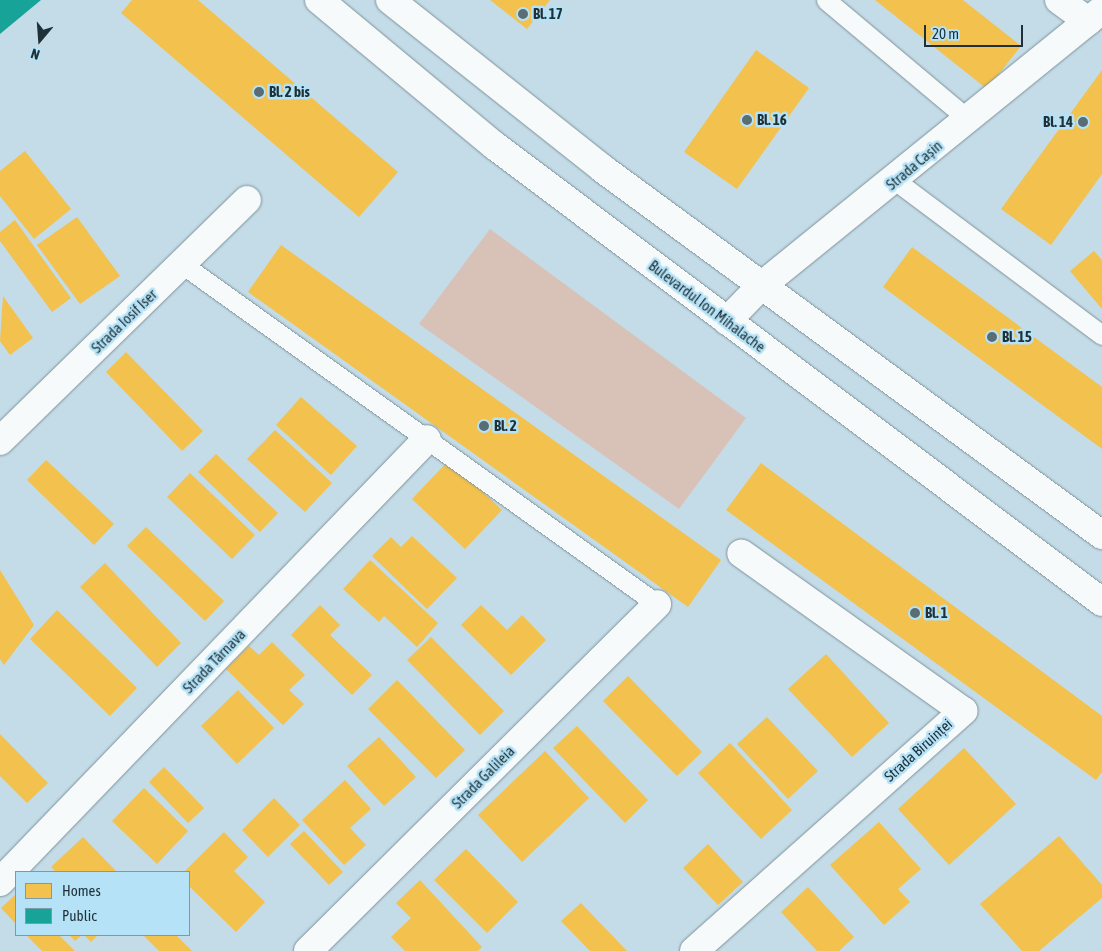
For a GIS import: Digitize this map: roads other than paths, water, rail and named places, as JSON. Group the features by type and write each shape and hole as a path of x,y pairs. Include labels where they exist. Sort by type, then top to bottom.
{"street":[{"name":"Bulevardul Ion Mihalache","path":"319,0 495,146 1102,602"},
{"path":"390,0 525,110 761,286 1102,535"},
{"path":"1060,0 1095,15"},
{"name":"Strada Cașin","path":"727,321 761,286 896,181 1095,15"},
{"name":"Strada Iosif Iser","path":"0,441 247,200"},
{"name":"Strada Târnava","path":"0,882 427,439"},
{"name":"Strada Biruinței","path":"694,951 963,710 741,553"},
{"name":"Strada Galileia","path":"308,951 657,604"}],"lane":[{"path":"826,0 968,119"},
{"path":"896,181 1102,336"},
{"path":"182,264 657,604"}],"place":[{"name":"Bl. 17","path":"523,14"},
{"name":"Bl. 2 bis","path":"259,92"},
{"name":"Bl. 16","path":"747,120"},
{"name":"Bl. 14","path":"1083,122"},
{"name":"Bl. 15","path":"992,337"},
{"name":"Bl. 2","path":"484,426"},
{"name":"Bl. 1","path":"915,613"}]}
